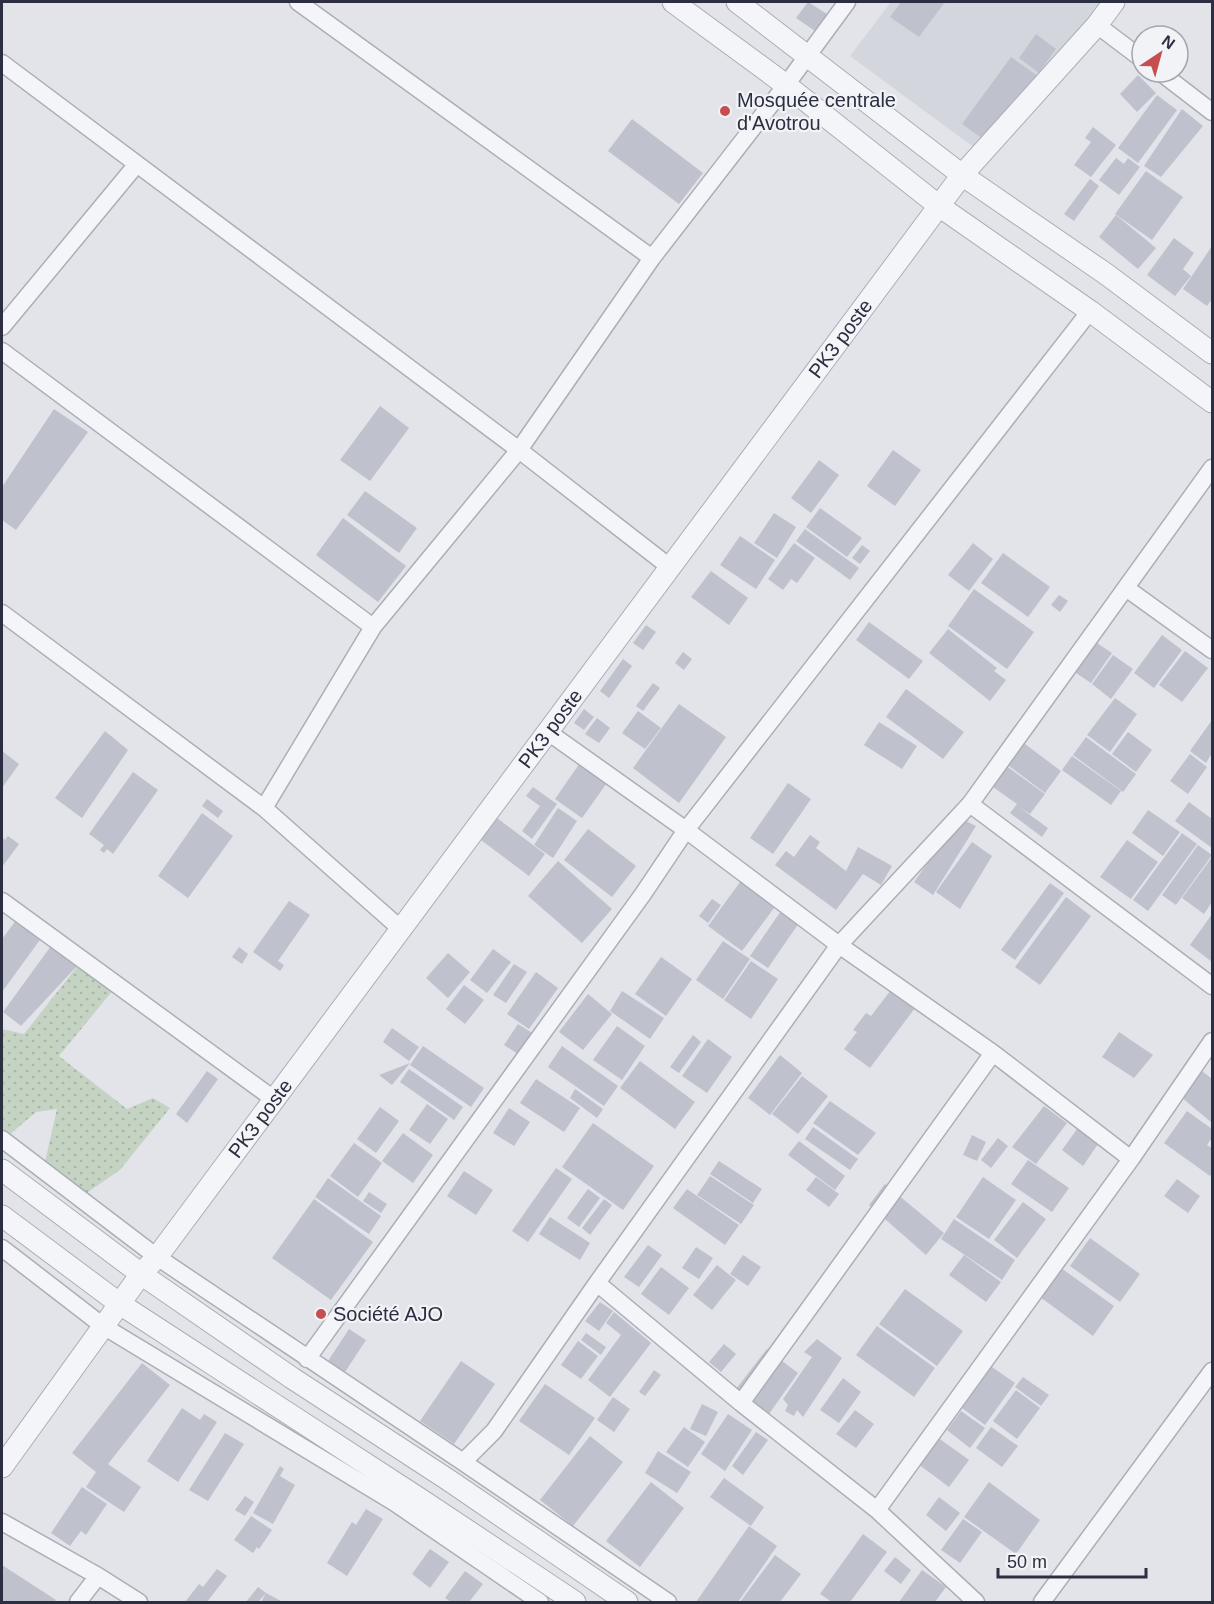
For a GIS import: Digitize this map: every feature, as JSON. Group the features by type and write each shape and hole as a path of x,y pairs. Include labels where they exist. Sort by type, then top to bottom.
{"street":[{"path":"298,2 652,258"},
{"path":"673,2 786,86 939,206 1090,312 1212,402"},
{"path":"737,2 809,55 962,175 1106,274 1212,353"},
{"path":"264,808 373,627 519,450 652,258 786,86 847,2"},
{"name":"PK3 poste","path":"2,1467 141,1274 157,1257 402,930 962,175 1097,25 1114,2"},
{"path":"1097,25 1130,50"},
{"path":"2,63 519,450 671,568"},
{"path":"1176,84 1212,111"},
{"path":"2,327 137,165"},
{"path":"307,1359 644,894 686,830 1090,312"},
{"path":"2,351 373,627"},
{"path":"463,1462 494,1431 839,945 970,804 1212,468"},
{"path":"1126,588 1212,650"},
{"path":"2,613 264,808 402,930"},
{"path":"548,732 686,830 839,945 993,1053 1131,1159"},
{"path":"970,804 1212,986"},
{"path":"2,901 275,1100"},
{"path":"877,1510 1131,1159 1212,1041"},
{"path":"741,1403 993,1053"},
{"path":"2,1139 157,1257 668,1602"},
{"path":"2,1170 141,1274 627,1602"},
{"path":"2,1216 120,1304 420,1498 575,1602"},
{"path":"2,1248 103,1326 395,1503 540,1602"},
{"path":"597,1283 741,1403 877,1510 976,1602"},
{"path":"1042,1602 1212,1371"},
{"path":"2,1522 139,1602"},
{"path":"78,1602 98,1576"}],"shaded area":[{"path":"891,2 1102,2 987,157 850,56"}],"green space":[{"path":"80,963 114,989 59,1056 127,1109 153,1098 170,1108 120,1170 85,1194 45,1162 57,1109 36,1112 8,1136 2,1134 2,1029 24,1034"}],"building":[{"path":"808,2 827,14 815,31 796,18"},
{"path":"901,2 945,2 919,37 890,17"},
{"path":"1036,34 1056,49 1039,73 1019,58"},
{"path":"1011,57 1039,77 990,144 962,124"},
{"path":"1130,83 1147,84 1156,93 1137,112 1120,94"},
{"path":"1157,95 1177,110 1138,163 1118,148"},
{"path":"1182,109 1203,126 1161,177 1144,166"},
{"path":"632,119 703,173 679,204 608,151"},
{"path":"1093,127 1116,145 1091,177 1074,165 1091,142 1085,138"},
{"path":"1116,158 1124,164 1128,158 1140,167 1119,195 1099,180"},
{"path":"1146,171 1183,197 1152,240 1115,214"},
{"path":"1090,179 1099,186 1074,221 1064,214"},
{"path":"1116,215 1156,248 1138,269 1099,237"},
{"path":"1174,238 1194,253 1183,269 1191,276 1175,296 1147,275"},
{"path":"1212,246 1212,299 1207,306 1183,289"},
{"path":"380,406 409,428 370,481 340,460"},
{"path":"54,409 88,432 16,530 2,520 2,487"},
{"path":"893,450 921,470 895,506 867,486"},
{"path":"819,460 839,475 811,513 791,498"},
{"path":"365,491 417,528 399,553 347,515"},
{"path":"820,508 862,538 847,557 806,527"},
{"path":"774,513 796,527 777,558 754,543"},
{"path":"343,518 406,566 378,602 316,555"},
{"path":"805,529 859,568 850,580 796,541"},
{"path":"740,536 775,560 756,589 720,565"},
{"path":"794,543 815,558 797,583 791,579 783,590 768,579"},
{"path":"973,543 993,559 969,591 948,575"},
{"path":"862,545 870,551 860,564 852,558"},
{"path":"1003,553 1050,587 1028,617 981,583"},
{"path":"711,571 748,598 729,625 691,597"},
{"path":"974,589 1034,632 1007,669 948,626"},
{"path":"1059,595 1068,601 1060,612 1051,605"},
{"path":"869,622 923,661 909,679 856,640"},
{"path":"646,625 656,632 643,650 633,643"},
{"path":"948,629 997,668 994,671 1006,680 990,701 929,653"},
{"path":"1085,635 1112,653 1091,683 1064,665"},
{"path":"1162,635 1182,650 1154,688 1134,673"},
{"path":"1185,651 1208,668 1182,702 1159,685"},
{"path":"683,652 692,659 684,670 675,663"},
{"path":"1113,655 1133,669 1111,699 1092,684"},
{"path":"623,659 632,666 609,698 600,691"},
{"path":"653,683 660,688 643,711 636,706"},
{"path":"906,689 964,732 943,759 886,717"},
{"path":"1115,698 1137,714 1110,752 1087,735"},
{"path":"679,704 726,737 679,803 633,768"},
{"path":"584,709 594,717 584,730 574,723"},
{"path":"638,711 661,728 645,749 622,733"},
{"path":"597,718 610,728 599,743 585,734"},
{"path":"1212,720 1212,753 1206,763 1190,751"},
{"path":"879,722 917,746 902,769 864,745"},
{"path":"105,731 128,750 82,818 55,798"},
{"path":"1128,732 1152,750 1136,772 1112,754"},
{"path":"1013,735 1061,771 1045,793 997,757"},
{"path":"1086,737 1136,774 1123,792 1073,755"},
{"path":"2,751 19,764 2,788"},
{"path":"1190,754 1207,767 1188,794 1170,781"},
{"path":"1072,756 1121,791 1111,805 1062,770"},
{"path":"582,760 609,780 582,818 555,799"},
{"path":"998,760 1045,794 1030,814 1019,807 1048,828 1042,837 1010,813 1017,804 983,780"},
{"path":"133,772 158,790 113,854 107,849 104,853 100,850 104,845 89,834"},
{"path":"788,783 811,799 773,854 750,838"},
{"path":"533,787 557,804 532,839 522,831 540,806 526,796"},
{"path":"207,799 223,811 218,818 202,806"},
{"path":"1189,802 1212,819 1212,848 1175,821"},
{"path":"558,808 577,821 553,858 534,845"},
{"path":"1148,810 1180,832 1163,856 1132,833"},
{"path":"202,813 233,836 188,898 158,876"},
{"path":"497,818 545,854 529,876 481,840"},
{"path":"960,818 976,826 933,895 914,882"},
{"path":"588,829 636,866 612,897 564,860"},
{"path":"1182,833 1197,844 1148,911 1133,900"},
{"path":"810,835 820,842 816,848 846,871 858,847 892,866 881,885 863,874 836,910 775,865 786,851 794,857"},
{"path":"8,836 19,844 2,867 2,837 5,840"},
{"path":"1127,840 1158,862 1131,899 1100,877"},
{"path":"972,842 992,856 960,909 936,892"},
{"path":"1198,845 1212,855 1176,905 1162,895"},
{"path":"1212,857 1212,902 1204,914 1182,898"},
{"path":"558,861 612,909 582,943 528,896"},
{"path":"743,878 777,904 742,951 708,926"},
{"path":"1050,883 1064,893 1015,960 1001,950"},
{"path":"1066,897 1091,916 1040,985 1015,967"},
{"path":"712,899 721,905 708,923 699,916"},
{"path":"289,901 310,915 278,961 284,965 280,971 253,952"},
{"path":"783,908 801,920 768,968 750,956"},
{"path":"1212,914 1212,962 1190,945"},
{"path":"17,919 42,937 2,992 2,939"},
{"path":"723,941 750,959 723,999 696,980"},
{"path":"51,946 77,966 21,1026 3,1012"},
{"path":"239,947 248,954 242,964 232,957"},
{"path":"493,949 511,962 487,993 470,980"},
{"path":"448,953 470,972 448,998 426,978"},
{"path":"661,957 692,979 666,1016 635,994"},
{"path":"751,961 778,979 751,1019 724,1000"},
{"path":"514,964 527,972 506,1003 493,995"},
{"path":"536,972 558,988 529,1029 507,1014"},
{"path":"464,985 484,1000 465,1024 446,1009"},
{"path":"894,986 918,1004 870,1068 844,1049 857,1032 853,1030 866,1013 871,1016"},
{"path":"622,991 664,1018 650,1039 610,1011"},
{"path":"588,994 612,1014 583,1050 559,1032"},
{"path":"518,1024 534,1034 521,1056 504,1045"},
{"path":"617,1026 645,1046 622,1080 593,1060"},
{"path":"392,1028 419,1047 409,1061 383,1042"},
{"path":"1119,1032 1153,1055 1134,1078 1102,1057"},
{"path":"693,1035 701,1042 679,1073 670,1067"},
{"path":"708,1039 732,1057 707,1093 682,1076"},
{"path":"423,1046 484,1088 471,1107 410,1065"},
{"path":"562,1046 618,1086 604,1106 548,1067"},
{"path":"780,1055 802,1073 770,1115 748,1098"},
{"path":"640,1061 695,1102 675,1129 620,1088"},
{"path":"410,1063 392,1085 379,1075"},
{"path":"409,1069 463,1107 454,1120 400,1082"},
{"path":"207,1071 218,1079 187,1123 176,1114"},
{"path":"1202,1071 1212,1079 1212,1123 1181,1097"},
{"path":"802,1076 828,1096 798,1134 772,1114"},
{"path":"536,1079 580,1108 564,1132 520,1103"},
{"path":"575,1089 603,1109 597,1118 570,1098"},
{"path":"830,1101 876,1133 858,1155 813,1123"},
{"path":"427,1104 448,1119 430,1144 409,1130"},
{"path":"1044,1106 1067,1123 1036,1164 1012,1147"},
{"path":"380,1107 399,1121 376,1153 357,1139"},
{"path":"509,1108 530,1122 514,1146 493,1133"},
{"path":"1187,1111 1212,1129 1212,1138 1207,1145 1212,1148 1210,1176 1164,1143"},
{"path":"593,1123 654,1166 623,1210 562,1167"},
{"path":"813,1127 858,1159 850,1170 805,1139"},
{"path":"1077,1129 1098,1144 1083,1166 1062,1150"},
{"path":"403,1133 433,1155 413,1183 382,1161"},
{"path":"972,1135 986,1142 977,1161 963,1155"},
{"path":"998,1138 1008,1146 991,1168 981,1160"},
{"path":"799,1141 845,1176 835,1190 788,1155"},
{"path":"354,1143 382,1163 358,1197 330,1176"},
{"path":"1028,1160 1069,1188 1052,1212 1011,1184"},
{"path":"719,1161 762,1189 753,1203 710,1174"},
{"path":"556,1168 572,1179 528,1242 512,1231"},
{"path":"464,1171 493,1190 476,1215 447,1196"},
{"path":"710,1176 754,1205 741,1224 697,1195"},
{"path":"816,1177 839,1194 829,1207 806,1190"},
{"path":"983,1177 1016,1200 989,1239 956,1217"},
{"path":"328,1178 381,1216 369,1234 315,1197"},
{"path":"1177,1179 1200,1196 1188,1213 1164,1196"},
{"path":"885,1184 944,1233 926,1255 869,1205"},
{"path":"588,1189 600,1198 579,1227 567,1218"},
{"path":"687,1189 739,1225 725,1245 673,1208"},
{"path":"369,1192 387,1204 381,1213 363,1201"},
{"path":"314,1199 373,1242 331,1300 272,1258"},
{"path":"604,1199 612,1205 590,1235 582,1228"},
{"path":"1023,1202 1046,1219 1017,1258 994,1240"},
{"path":"550,1217 590,1243 580,1260 539,1234"},
{"path":"954,1219 1015,1260 1002,1280 941,1239"},
{"path":"1090,1238 1140,1274 1120,1302 1070,1266"},
{"path":"648,1245 662,1255 639,1287 624,1277"},
{"path":"696,1247 713,1258 699,1279 682,1268"},
{"path":"743,1255 761,1267 748,1286 730,1274"},
{"path":"964,1255 1001,1282 986,1302 949,1275"},
{"path":"717,1265 736,1280 712,1310 693,1295"},
{"path":"661,1267 689,1288 669,1315 641,1294"},
{"path":"1061,1268 1114,1306 1093,1336 1040,1297"},
{"path":"905,1289 963,1331 937,1366 879,1324"},
{"path":"600,1302 613,1311 599,1331 585,1321"},
{"path":"614,1312 651,1343 610,1397 588,1380 621,1335 606,1323"},
{"path":"877,1326 935,1368 914,1397 856,1355"},
{"path":"349,1329 366,1340 345,1372 328,1361"},
{"path":"586,1333 606,1347 601,1355 581,1340"},
{"path":"817,1339 842,1358 803,1417 797,1410 794,1416 785,1411 788,1405 783,1399 812,1357 804,1352"},
{"path":"578,1341 598,1356 581,1379 561,1365"},
{"path":"724,1344 736,1354 721,1372 709,1362"},
{"path":"767,1349 779,1359 748,1398 736,1389"},
{"path":"461,1361 495,1384 454,1444 420,1421"},
{"path":"782,1361 798,1373 769,1414 753,1402"},
{"path":"142,1363 170,1385 108,1464 141,1487 124,1512 86,1487 96,1472 72,1453"},
{"path":"992,1367 1015,1383 985,1425 962,1408"},
{"path":"654,1370 661,1375 645,1396 639,1392"},
{"path":"1023,1377 1049,1395 1041,1406 1015,1387"},
{"path":"843,1378 861,1392 839,1423 820,1410"},
{"path":"545,1384 595,1418 569,1455 519,1421"},
{"path":"1016,1390 1040,1408 1017,1439 993,1421"},
{"path":"613,1397 630,1409 614,1432 597,1420"},
{"path":"702,1404 718,1412 706,1436 690,1429"},
{"path":"182,1408 200,1420 204,1414 217,1422 178,1482 147,1461"},
{"path":"855,1410 874,1424 856,1448 836,1434"},
{"path":"961,1411 985,1428 970,1448 947,1430"},
{"path":"728,1414 752,1430 725,1471 701,1454"},
{"path":"684,1427 705,1442 688,1467 666,1452"},
{"path":"991,1427 1018,1446 1002,1467 976,1448"},
{"path":"756,1432 768,1440 743,1475 732,1466"},
{"path":"225,1433 244,1444 208,1501 189,1490"},
{"path":"590,1436 623,1462 573,1526 540,1500"},
{"path":"937,1437 969,1460 949,1487 918,1464"},
{"path":"658,1451 691,1472 677,1493 645,1473"},
{"path":"280,1466 284,1469 280,1476 295,1485 273,1524 253,1513"},
{"path":"724,1478 764,1507 751,1526 710,1497"},
{"path":"651,1482 684,1508 640,1567 606,1541"},
{"path":"989,1482 1040,1520 1016,1554 964,1517"},
{"path":"82,1487 107,1504 86,1535 81,1531 70,1546 51,1533"},
{"path":"245,1496 254,1502 245,1516 235,1510"},
{"path":"939,1497 960,1513 946,1531 926,1515"},
{"path":"366,1509 383,1519 347,1576 327,1563 352,1522 356,1525"},
{"path":"251,1516 272,1530 259,1549 257,1547 253,1553 234,1540"},
{"path":"963,1519 982,1532 960,1563 941,1550"},
{"path":"749,1526 777,1546 738,1602 696,1602"},
{"path":"863,1534 887,1552 850,1602 832,1602 820,1594"},
{"path":"430,1549 449,1562 430,1588 412,1574"},
{"path":"775,1555 801,1574 780,1602 740,1602"},
{"path":"895,1557 911,1570 901,1584 884,1571"},
{"path":"2,1565 56,1600 54,1602 2,1602"},
{"path":"217,1569 227,1576 207,1602 185,1602 199,1584 203,1587"},
{"path":"922,1570 946,1587 935,1602 899,1602"},
{"path":"465,1571 483,1584 469,1602 451,1602 445,1598"},
{"path":"258,1587 266,1593 258,1602 246,1602"},
{"path":"266,1593 283,1602 261,1602"}],"place":[{"name":"Mosquée centrale d'Avotrou","path":"725,111"},
{"name":"Société AJO","path":"321,1314"}]}
